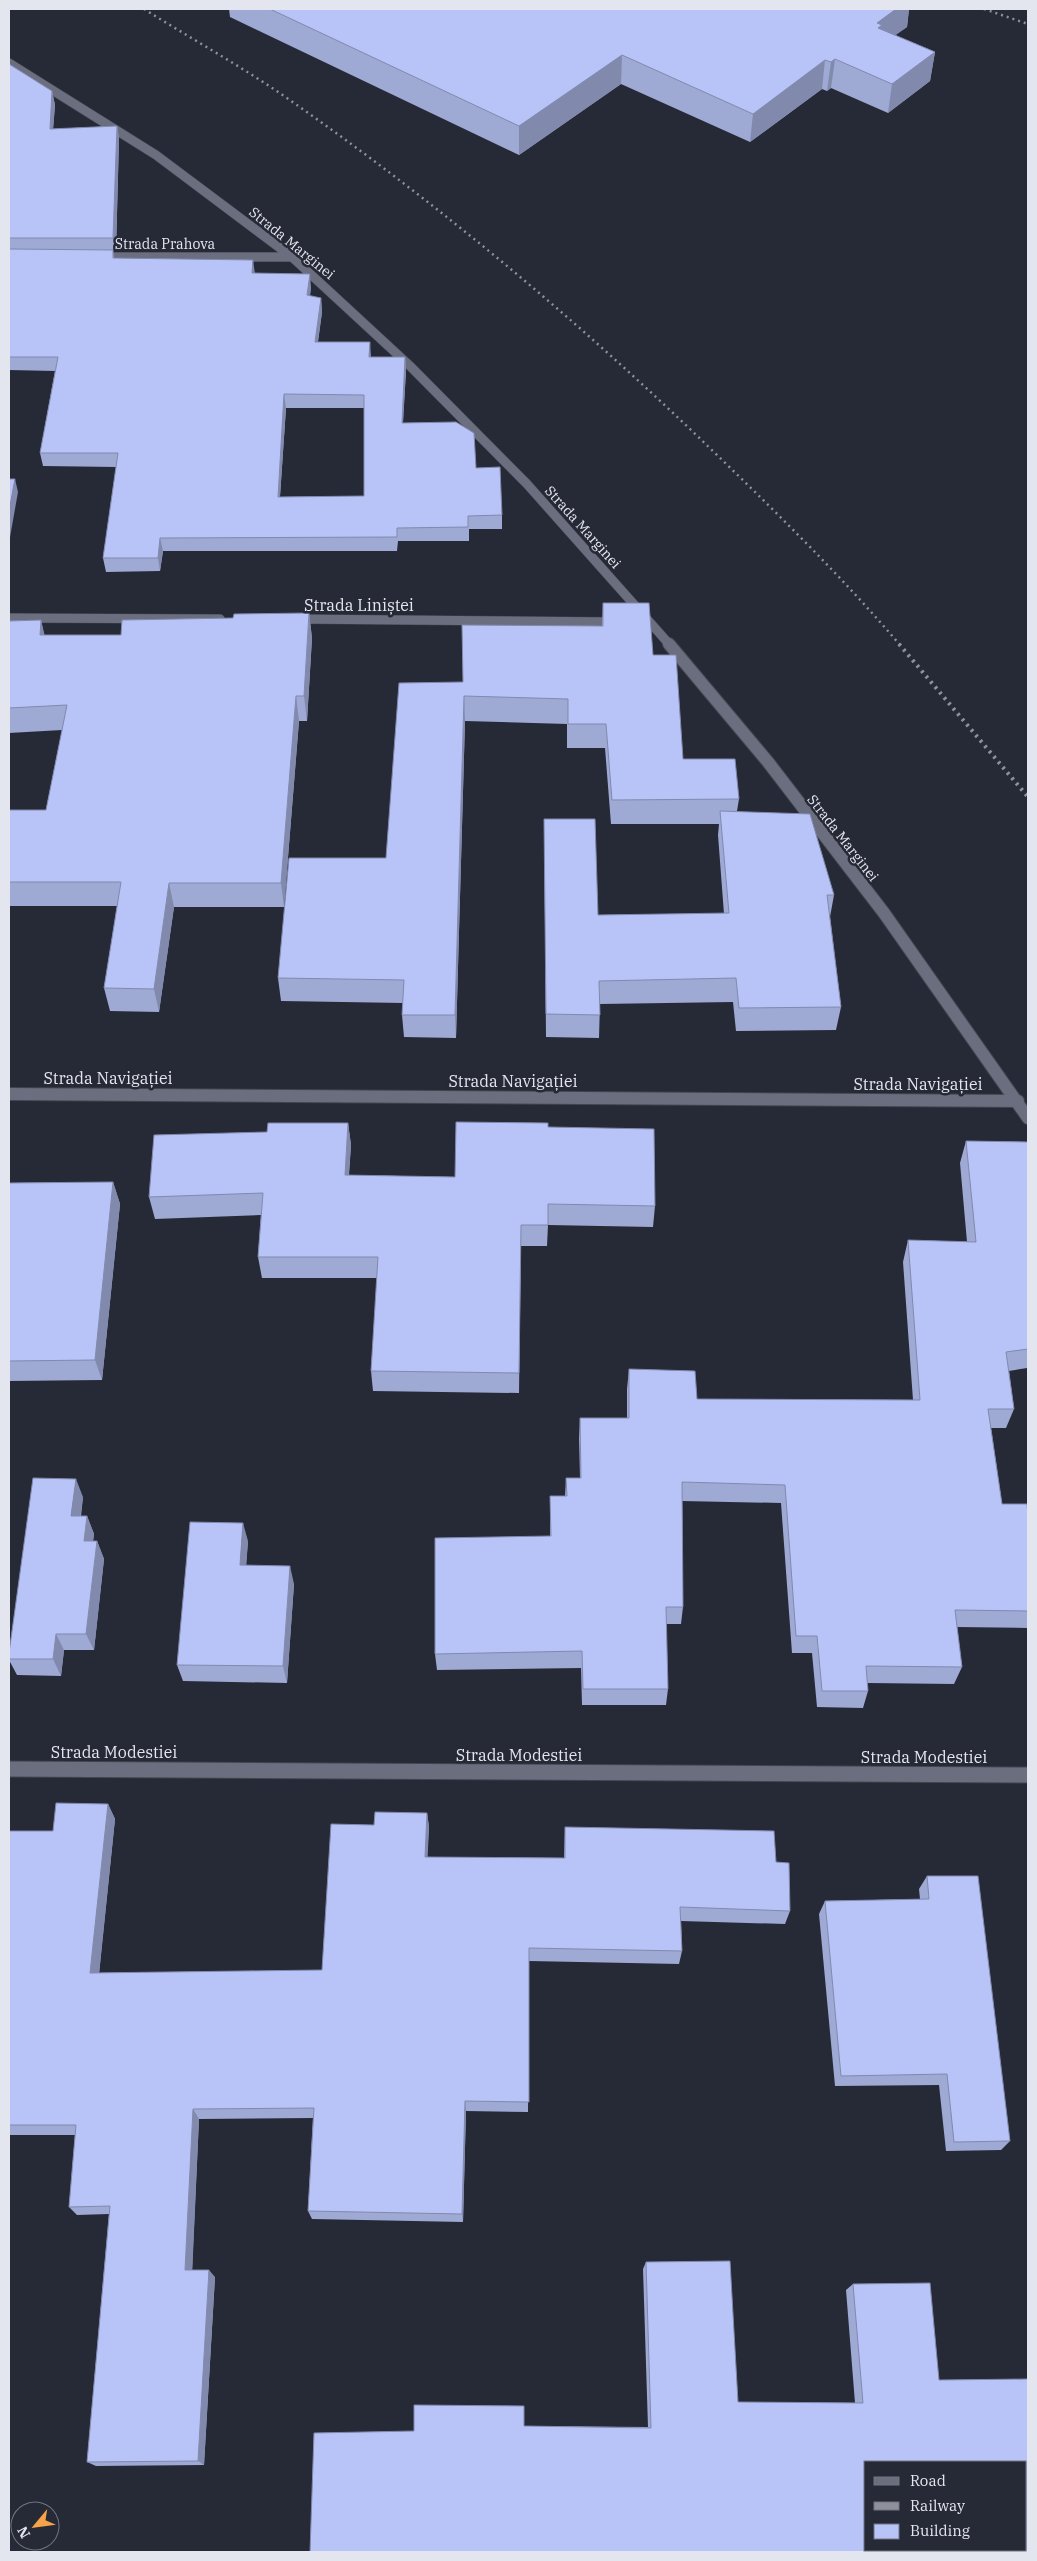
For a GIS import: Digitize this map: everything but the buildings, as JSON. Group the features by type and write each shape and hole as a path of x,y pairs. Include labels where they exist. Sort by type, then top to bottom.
{"street":[{"name":"Strada Marginei","path":"9,63 156,155 292,257 410,366 506,463 650,622 773,770 884,913 1018,1101 1028,1118"},
{"name":"Strada Prahova","path":"87,258 292,257"},
{"path":"9,618 236,619"},
{"name":"Strada Liniștei","path":"285,619 650,622"},
{"name":"Strada Navigației","path":"9,1094 1018,1101"},
{"name":"Strada Modestiei","path":"9,1769 1028,1775"}],"railway":[{"path":"144,9 284,96 398,179 508,266 666,406 717,455 788,524 900,645"},
{"path":"984,9 1028,24"},
{"path":"899,644 1028,797"}]}
